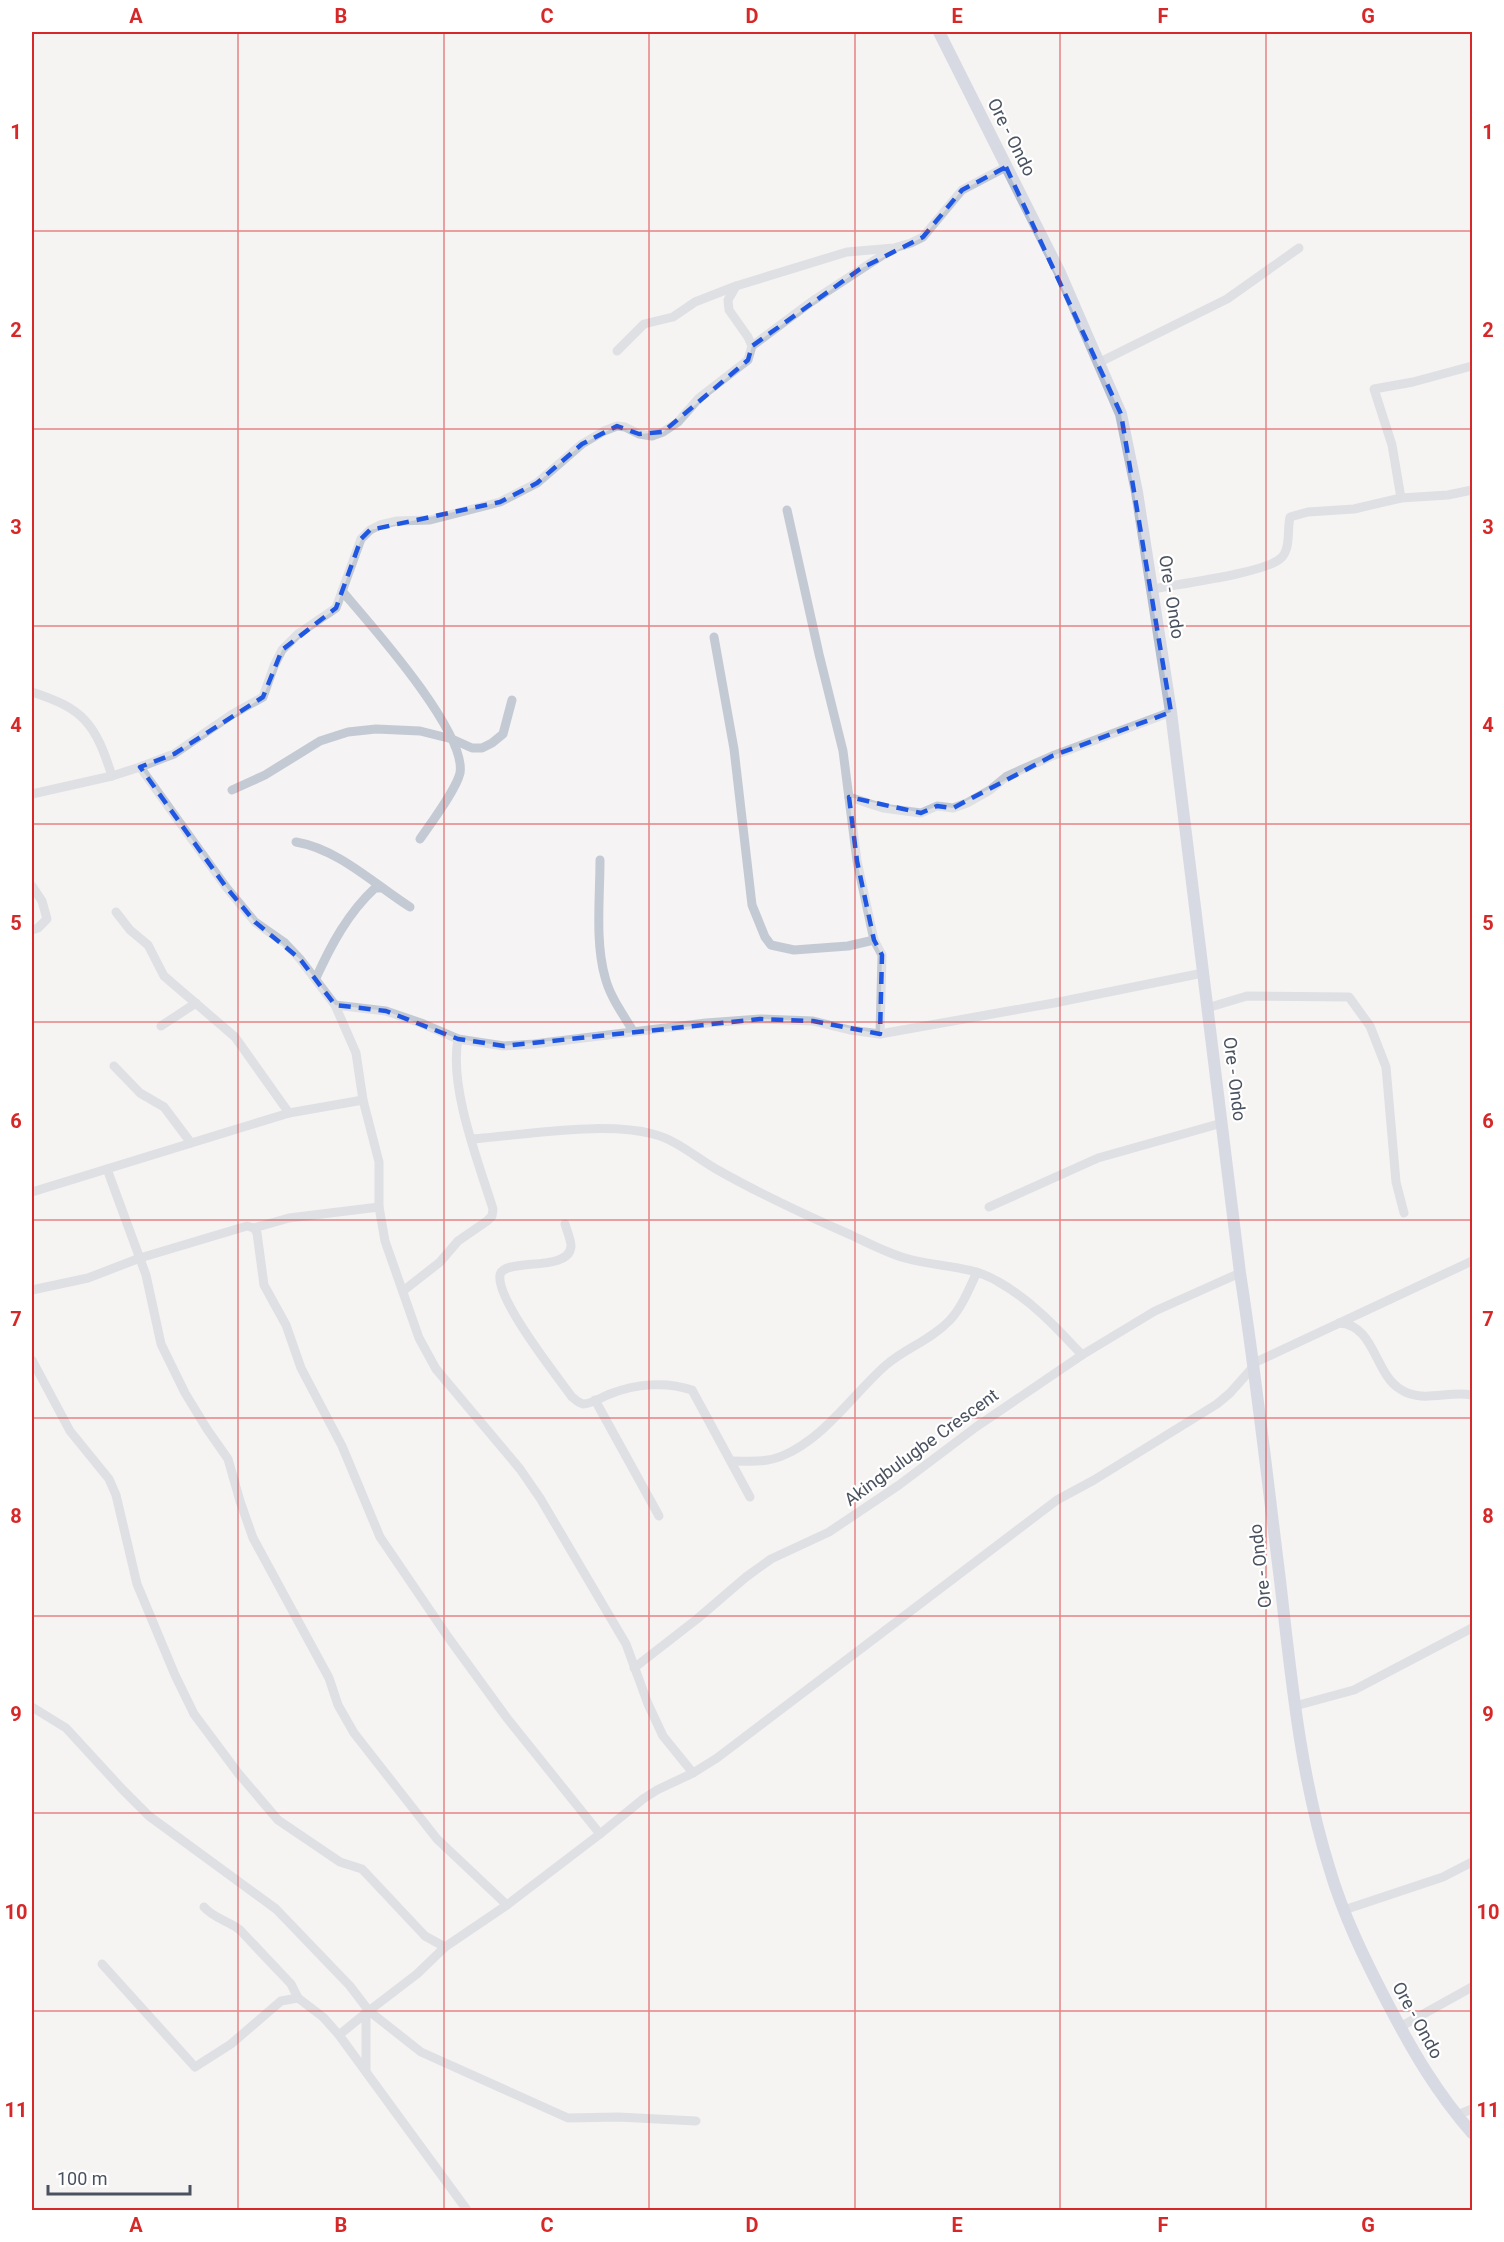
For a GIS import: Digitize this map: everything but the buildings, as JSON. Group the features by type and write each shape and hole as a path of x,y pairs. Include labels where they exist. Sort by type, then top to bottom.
{"main road":[{"name":"Ore - Ondo","path":"939,32 1060,273 1121,414 1129,446 1153,589 1171,712 1295,1706 1313,1803 1329,1866 1344,1911 1367,1963 1419,2064 1473,2133"}],"street":[{"path":"32,794 112,776 174,754 231,715 263,697 282,650 298,634 336,608 361,539 370,530 389,523 430,520 500,502 537,483 582,444 617,426 625,427 639,435 652,436 663,432 678,422 699,398 748,360 752,346 811,302 894,248 923,237 962,190 1006,167"},
{"path":"616,351 644,324 673,317 695,302 736,286 847,252 894,248"},
{"path":"1100,362 1227,299 1299,248"},
{"path":"736,286 728,300 729,309 752,346"},
{"path":"1401,498 1392,445 1374,389 1413,382 1473,366"},
{"path":"1153,589 1258,569 1281,558 1287,547 1290,517 1308,512 1354,509 1401,498 1448,495 1473,490"},
{"path":"787,510 843,751 857,861 874,940 882,955 880,1034"},
{"path":"342,591 424,694 458,749 459,774 420,840"},
{"path":"714,637 734,749 752,904 765,937 771,945 794,950 848,946 874,940"},
{"path":"32,692 76,711 86,721 96,736 112,776"},
{"path":"232,790 265,776 320,741 348,732 376,729 420,731 452,739 472,748 482,748 503,734 512,700"},
{"path":"849,797 883,808 921,813 936,806 953,808 990,790 1007,776 1052,756 1171,712"},
{"path":"140,767 226,887 255,922 285,943 316,978 335,1005 356,1053 363,1100 379,1162 379,1207 385,1241 419,1338 436,1369 520,1469 540,1498 626,1644 663,1736 693,1773"},
{"path":"296,842 312,845 342,860 410,908"},
{"path":"600,860 601,956 604,977 611,994 633,1031"},
{"path":"32,886 42,901 47,919 38,928 32,930"},
{"path":"316,978 341,928 367,895 375,888 380,888"},
{"path":"116,912 126,925 148,945 164,976 235,1037 289,1113"},
{"path":"335,1005 386,1011 458,1039 514,1045 760,1019 813,1021 880,1034 1203,974"},
{"path":"1207,1008 1247,996 1349,997 1370,1026 1386,1067 1396,1182 1404,1213"},
{"path":"161,1026 196,1003"},
{"path":"403,1291 440,1262 458,1241 492,1216 493,1209 462,1104 457,1068 458,1039"},
{"path":"114,1066 141,1093 164,1107 191,1143"},
{"path":"32,1192 289,1113 363,1100"},
{"path":"988,1207 1098,1158 1222,1123"},
{"path":"472,1139 567,1130 619,1129 653,1134 680,1145 714,1168 789,1208 904,1258 977,1272 995,1279 1022,1296 1050,1320 1082,1355"},
{"path":"107,1169 146,1275 161,1344 185,1393 228,1459 254,1538 329,1678 338,1705 354,1733 437,1839 507,1905"},
{"path":"32,1290 88,1278 140,1258 247,1226 254,1228 290,1218 379,1207"},
{"path":"565,1224 571,1247 562,1259 507,1267 499,1277 506,1298 519,1322 572,1397 580,1404 640,1385 666,1385 692,1390 750,1497"},
{"path":"254,1228 258,1233 264,1285 286,1325 301,1368 342,1446 380,1537 507,1718 600,1834"},
{"path":"339,2035 417,1974 445,1947 507,1905 643,1798 717,1758 1057,1500 1218,1404 1254,1365 1473,1261"},
{"path":"732,1461 760,1461 782,1457 826,1427 886,1365 904,1351 938,1332 945,1325 963,1301 977,1272"},
{"name":"Akingbulugbe Crescent","path":"634,1668 771,1559 829,1532 1082,1355 1155,1311 1240,1273"},
{"path":"1339,1323 1346,1323 1363,1336 1370,1344 1387,1377 1397,1388 1409,1395 1459,1392 1473,1395"},
{"path":"32,1360 70,1431 110,1479 116,1495 137,1584 194,1714 238,1773 278,1820 340,1862 362,1869 425,1936 445,1947"},
{"path":"595,1400 659,1516"},
{"path":"1295,1706 1354,1690 1473,1628"},
{"path":"32,1707 66,1728 149,1816 276,1909 350,1986 368,2012 421,2052 568,2118 618,2117 696,2121"},
{"path":"1344,1911 1443,1876 1473,1862"},
{"path":"204,1907 213,1916 231,1923 240,1930 291,1984 298,1998 323,2016 467,2211"},
{"path":"102,1964 195,2067 237,2039 281,2001 298,1998"},
{"path":"1400,2026 1473,1987"},
{"path":"366,2072 368,2012"},
{"path":"1457,2115 1473,2109"}],"highlighted area":[{"path":"1006,167 1121,414 1171,712 1052,756 953,808 937,806 921,813 849,797 857,861 874,940 882,955 880,1034 813,1021 760,1019 504,1046 458,1039 386,1011 335,1005 300,959 255,922 226,887 140,767 174,754 263,697 282,650 336,608 361,539 370,530 500,502 537,483 582,444 617,426 639,434 663,432 748,360 752,346 860,269 923,237 962,190"}]}
